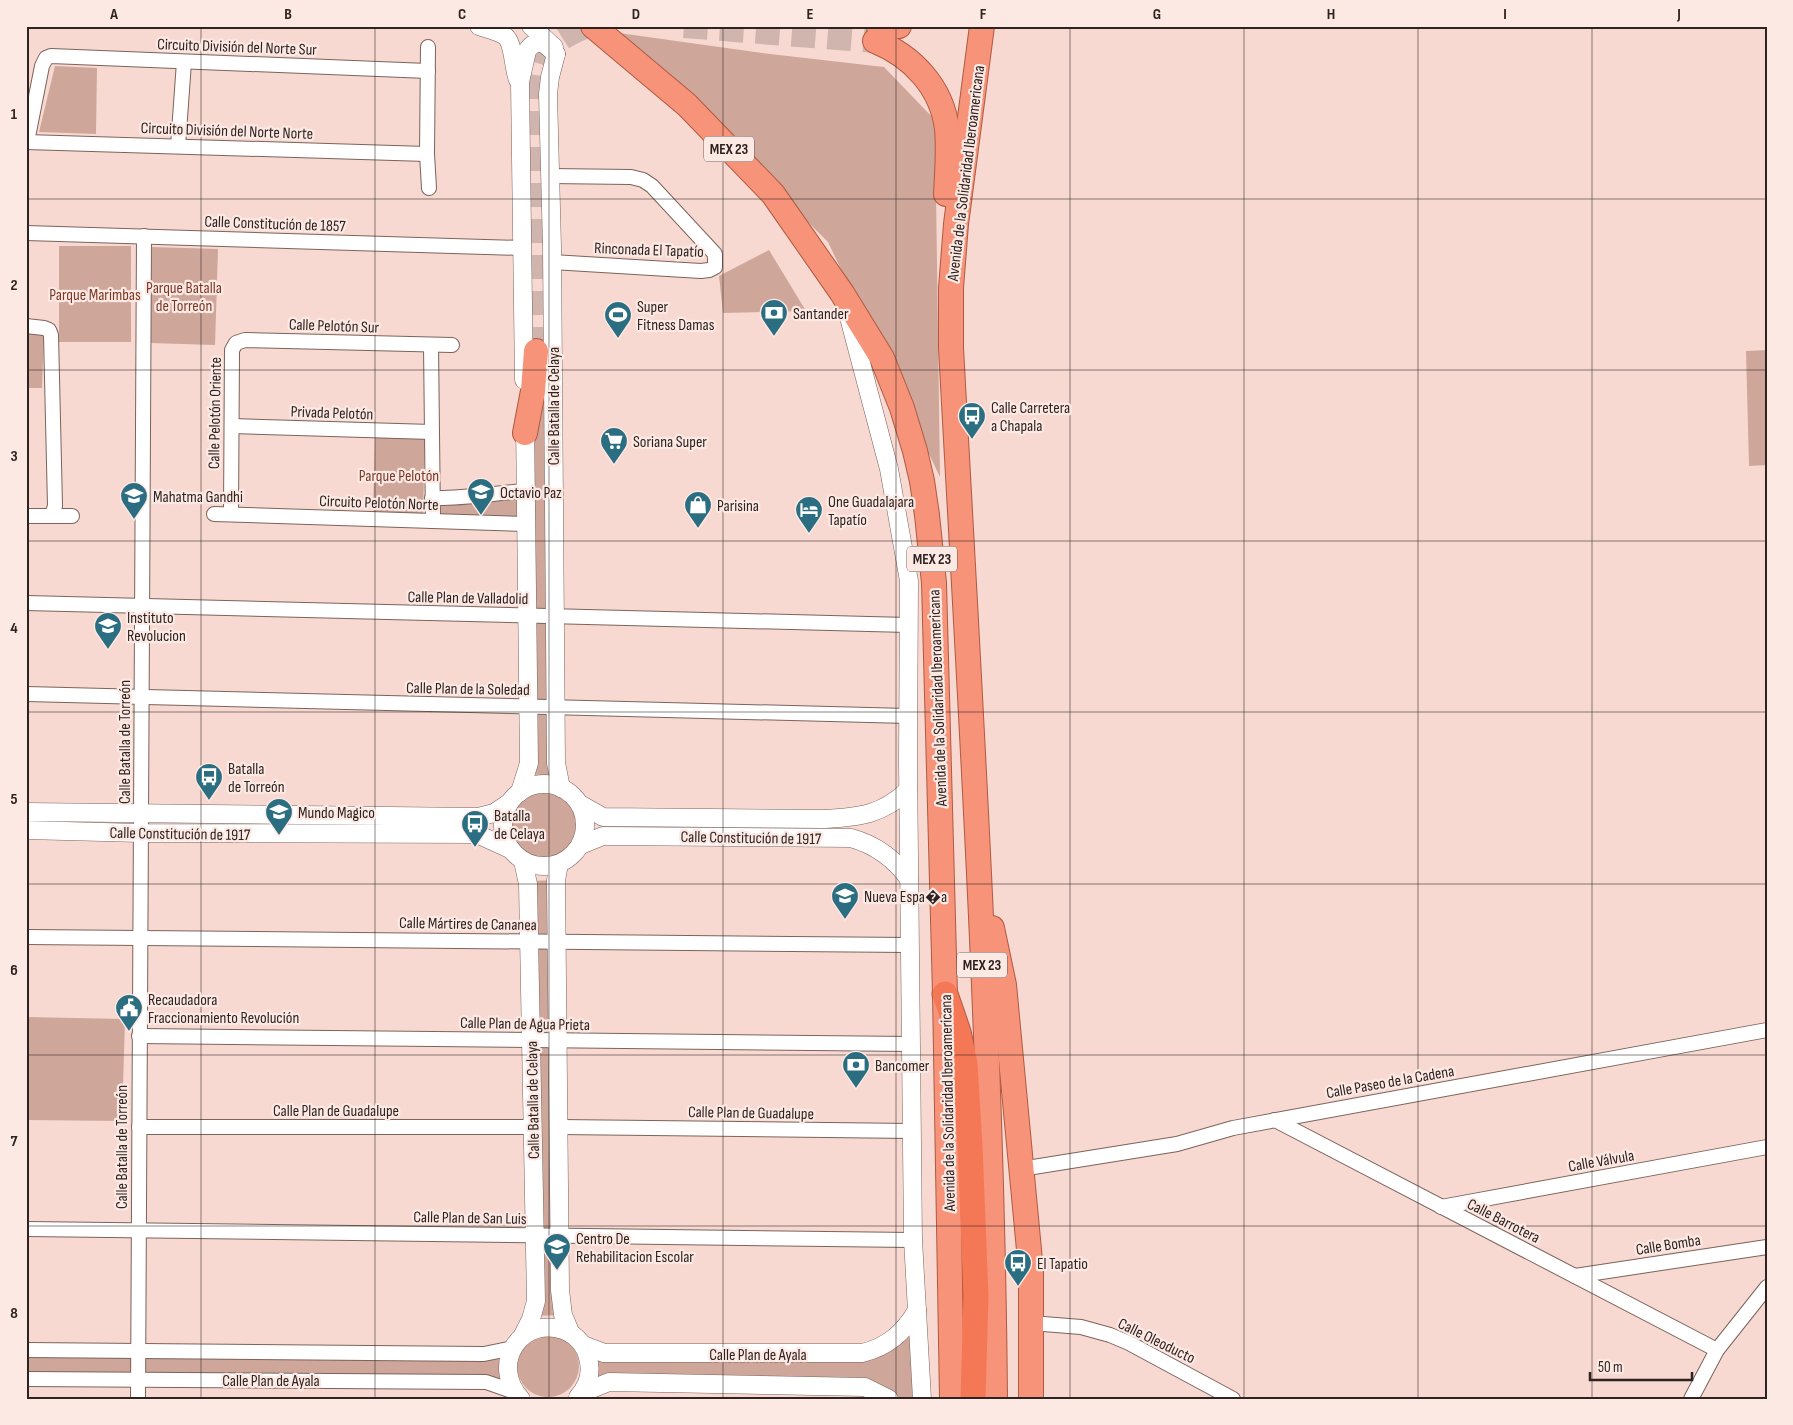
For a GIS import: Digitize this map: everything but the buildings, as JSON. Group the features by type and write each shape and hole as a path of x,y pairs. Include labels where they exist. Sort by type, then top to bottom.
{"highway":[{"name":"Avenida de la Solidaridad Iberoamericana","path":"593,26 687,105 773,194 842,293 882,358 915,451 926,505 934,583 945,994 952,1399"},
{"path":"601,26 615,45"},
{"path":"899,26 877,34 919,69 934,90 944,114 948,140 946,200 951,288"},
{"name":"Avenida de la Solidaridad Iberoamericana","path":"982,26 956,224 951,288 951,348 978,858 993,1239 995,1399"},
{"path":"525,433 533,390 536,352"},
{"path":"978,858 1004,985 1031,1271 1031,1399"},
{"path":"945,994 958,1032 965,1064 976,1296 973,1399"}],"street":[{"path":"479,26 500,33 510,42 514,67 520,82"},
{"path":"531,26 554,47 556,54"},
{"path":"520,82 527,51 530,47 534,44 544,43 556,54"},
{"path":"428,47 427,154 429,188"},
{"name":"Calle Batalla de Celaya","path":"556,54 548,94 552,262 556,763 562,788"},
{"name":"Circuito División del Norte Sur","path":"29,123 42,66 46,58 57,56 428,71"},
{"path":"178,146 184,62"},
{"name":"Calle Batalla de Celaya","path":"514,798 529,762 520,82"},
{"path":"27,142 29,123"},
{"name":"Circuito División del Norte Norte","path":"27,142 427,154"},
{"name":"Rinconada El Tapatío","path":"550,176 632,177 642,180 652,186 715,254 716,261 715,267 702,271 552,262"},
{"name":"Calle Constitución de 1857","path":"26,232 522,248"},
{"name":"Calle Batalla de Torreón","path":"138,1399 144,236"},
{"path":"842,293 889,469 909,581 908,790 913,1240 922,1399"},
{"path":"26,326 49,330 52,342 55,506 52,515"},
{"name":"Calle Pelotón Sur","path":"236,343 244,340 452,345"},
{"name":"Calle Pelotón Oriente","path":"231,514 232,350 236,343"},
{"path":"431,345 433,521"},
{"name":"Privada Pelotón","path":"232,426 432,432"},
{"name":"Circuito Pelotón Norte","path":"432,498 459,498 480,494 526,491"},
{"name":"Circuito Pelotón Norte","path":"214,514 526,524"},
{"path":"26,516 72,516"},
{"name":"Calle Plan de Valladolid","path":"26,603 908,625"},
{"name":"Calle Plan de la Soledad","path":"26,694 908,716"},
{"path":"547,784 562,788 569,792 580,804 585,818 585,832 580,845 572,856 559,864 534,866 516,855 504,838 502,826 504,814 514,798 533,786 547,784"},
{"name":"Calle Constitución de 1917","path":"580,804 602,817 832,819 859,817 881,810 891,805 908,790"},
{"name":"Calle Constitución de 1917","path":"26,812 478,817 494,813 514,798"},
{"name":"Calle Constitución de 1917","path":"26,830 141,833 477,834 516,855"},
{"name":"Calle Constitución de 1917","path":"580,845 603,836 851,838 882,851 902,869 909,880"},
{"name":"Calle Batalla de Celaya","path":"516,855 528,884 536,1301 531,1319 508,1362 508,1378 518,1395"},
{"name":"Calle Batalla de Celaya","path":"559,864 556,880 561,1297 563,1315 587,1352 590,1365 589,1378 579,1396"},
{"name":"Calle Mártires de Cananea","path":"26,937 910,945"},
{"name":"Calle Paseo de la Cadena","path":"1021,1169 1177,1144 1233,1128 1767,1030"},
{"name":"Calle Plan de Agua Prieta","path":"139,1036 911,1044"},
{"name":"Calle Barrotera","path":"1275,1120 1717,1350"},
{"name":"Calle Plan de Guadalupe","path":"139,1127 532,1127"},
{"name":"Calle Plan de Guadalupe","path":"559,1127 912,1131"},
{"name":"Calle Válvula","path":"1442,1207 1767,1147"},
{"name":"Calle Plan de San Luis","path":"26,1229 913,1240"},
{"name":"Calle Bomba","path":"1575,1276 1767,1247"},
{"path":"1692,1399 1717,1350 1767,1287"},
{"name":"Calle Plan de Ayala","path":"26,1350 484,1354 517,1342 533,1330 546,1327 559,1328 604,1352 862,1353 880,1348 897,1337 905,1329 916,1310"},
{"name":"Calle Oleoducto","path":"1031,1323 1082,1327 1110,1335 1129,1343 1233,1399"},
{"name":"Calle Plan de Ayala","path":"26,1378 486,1382 518,1395"},
{"name":"Calle Plan de Ayala","path":"579,1396 609,1382 865,1386 889,1399"}],"green space":[{"path":"619,33 770,54 884,67 935,120 940,477 828,242"},
{"path":"55,66 97,68 96,134 39,132"},
{"name":"Parque Marimbas","path":"59,246 131,246 131,342 59,342"},
{"name":"Parque Batalla de Torreón","path":"152,247 218,249 215,345 150,343"},
{"path":"769,250 806,311 723,313 719,276"},
{"path":"26,331 44,332 42,388 26,388"},
{"path":"1767,350 1767,465 1749,466 1746,351"},
{"path":"549,358 559,776 525,774 525,433"},
{"name":"Parque Pelotón","path":"375,436 425,437 423,515 373,513"},
{"path":"523,493 523,524 433,521 435,501"},
{"path":"544,791 564,797 574,807 580,827 574,847 564,857 544,863 524,857 514,847 508,827 514,807 524,797"},
{"path":"556,880 563,1315 532,1316 530,881"},
{"path":"26,1017 125,1019 122,1121 26,1120"},
{"path":"917,1319 920,1399 885,1399 865,1387 589,1377 587,1353 865,1356"},
{"path":"548,1335 560,1337 570,1344 577,1354 579,1366 577,1378 570,1388 560,1395 548,1397 536,1395 526,1388 519,1378 517,1366 519,1354 526,1344 536,1337"},
{"path":"26,1353 139,1355 138,1379 26,1379"},
{"path":"510,1353 512,1387 141,1376 141,1355"}],"tunnel":[{"path":"536,351 534,85 536,71 540,58 549,48 569,34 589,26"},
{"path":"684,26 875,41"}],"place":[{"name":"Santander","path":"774,337"},
{"name":"Super Fitness Damas","path":"618,339"},
{"name":"Calle Carretera a Chapala","path":"972,440"},
{"name":"Soriana Super","path":"614,465"},
{"name":"Octavio Paz","path":"481,516"},
{"name":"Mahatma Gandhi","path":"134,520"},
{"name":"Parisina","path":"698,529"},
{"name":"One Guadalajara Tapatío","path":"809,534"},
{"name":"Instituto Revolucion","path":"108,650"},
{"name":"Batalla de Torreón","path":"209,801"},
{"name":"Mundo Magico","path":"279,836"},
{"name":"Batalla de Celaya","path":"475,848"},
{"name":"Nueva Espa�a","path":"845,920"},
{"name":"Recaudadora Fraccionamiento Revolución","path":"129,1032"},
{"name":"Bancomer","path":"856,1089"},
{"name":"Centro De Rehabilitacion Escolar","path":"557,1271"},
{"name":"El Tapatio","path":"1018,1287"}]}
